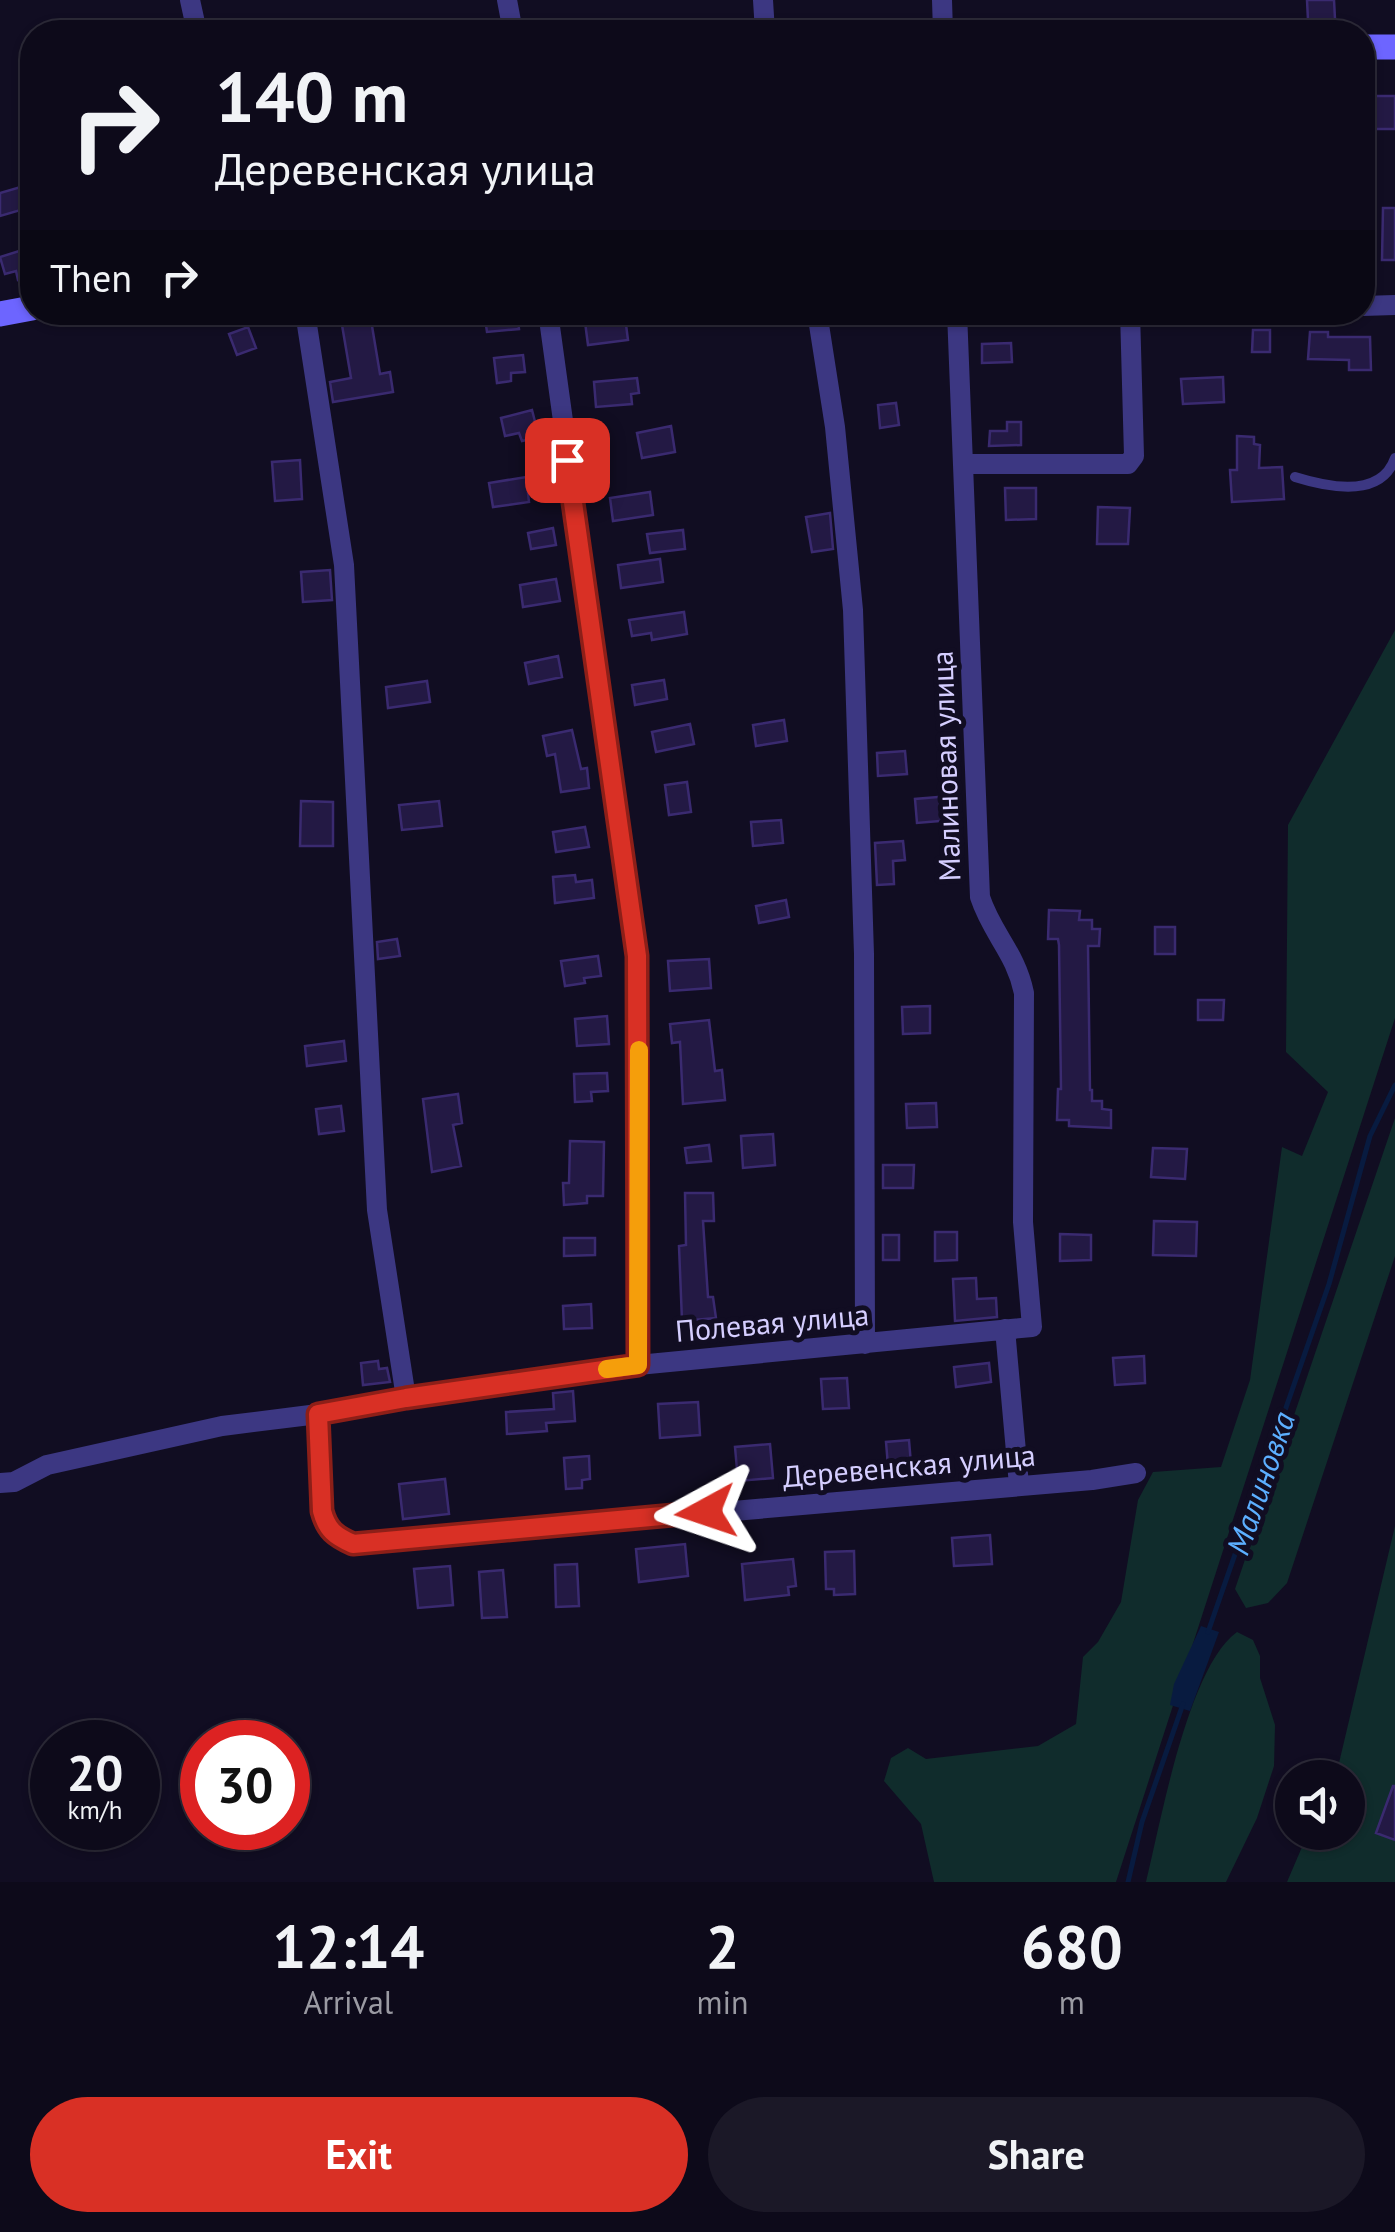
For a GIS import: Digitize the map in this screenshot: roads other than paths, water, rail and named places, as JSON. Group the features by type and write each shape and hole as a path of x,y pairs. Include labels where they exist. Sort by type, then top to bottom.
{"street":[{"path":"307,325 344,566 377,1210 406,1398"},
{"path":"550,325 637,956 638,1365"},
{"path":"819,325 835,427 853,610 864,954 865,1344"},
{"name":"Малиновая улица","path":"959,325 980,898 1019,967 1024,993 1023,1222 1032,1327"},
{"path":"966,464 1128,464 1134,456 1130,325"},
{"name":"Полевая улица","path":"0,1484 14,1482 47,1464 222,1426 406,1398 638,1365 1032,1327"},
{"path":"1005,1329 1019,1484"},
{"name":"Деревенская улица","path":"318,1414 322,1511 334,1536 353,1544 1136,1473"}],"lane":[{"path":"1295,476 1320,484 1353,486 1375,482 1391,469 1395,458"}],"water":[{"path":"1201,1626 1219,1632 1190,1711 1170,1705 1174,1684"}],"waterway":[{"name":"Малиновка","path":"1208,1632 1329,1284 1370,1136 1395,1085"},
{"name":"Малиновка","path":"1128,1882 1142,1822 1183,1704"}]}
